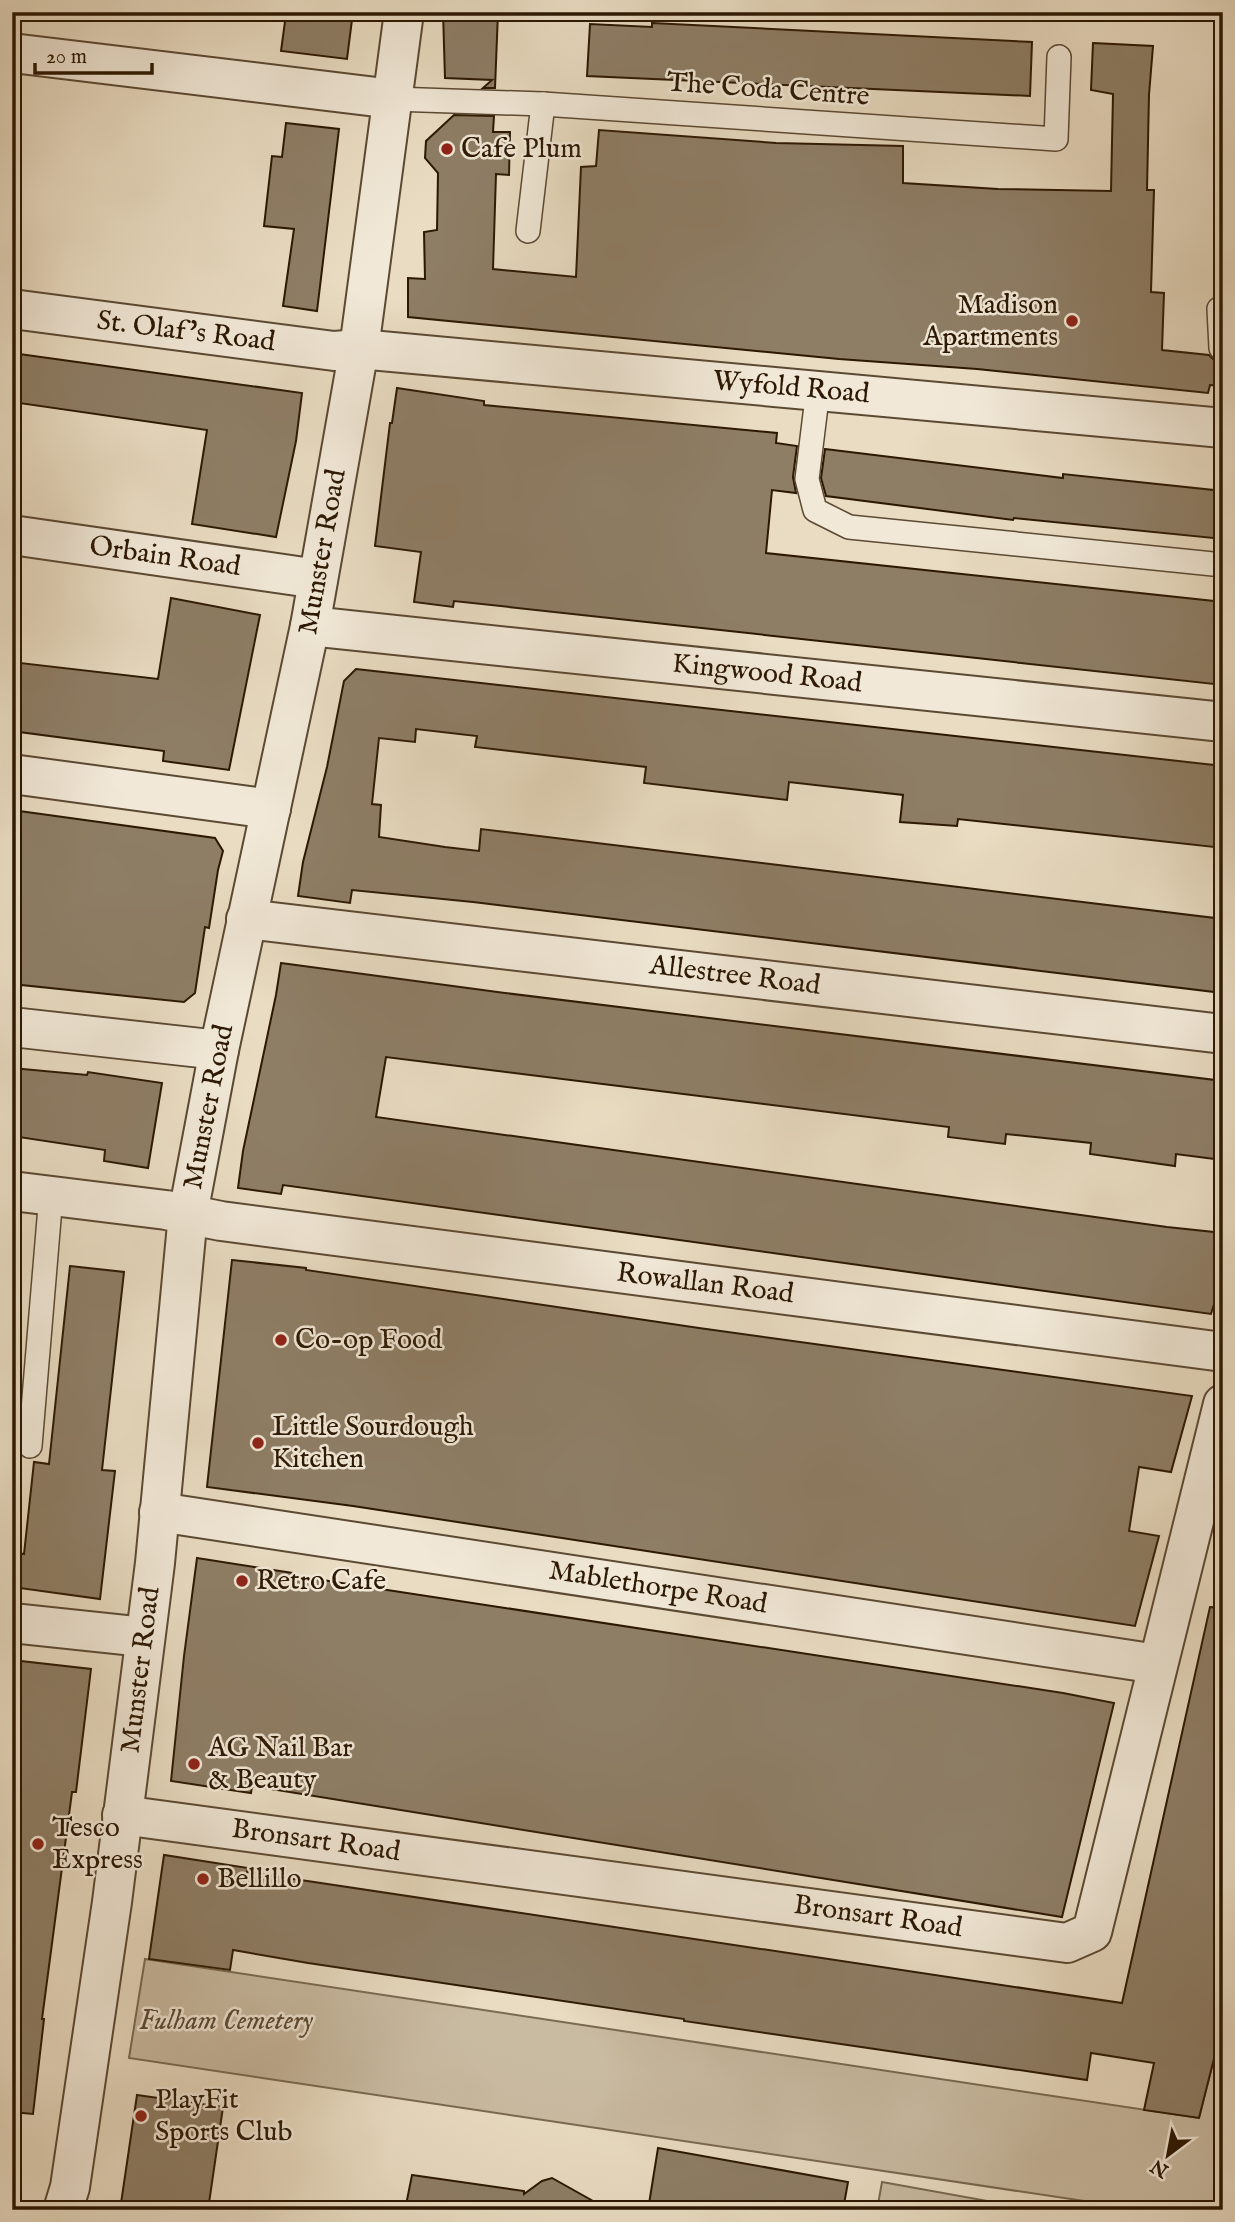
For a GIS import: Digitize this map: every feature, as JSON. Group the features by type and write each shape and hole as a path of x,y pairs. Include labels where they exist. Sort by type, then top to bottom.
{"street":[{"name":"Munster Road","path":"63,2210 72,2173 155,1563 188,1214 246,919 310,626 359,349 404,12"},
{"path":"12,53 393,99"},
{"name":"St. Olaf's Road","path":"12,309 325,350 359,349"},
{"name":"Wyfold Road","path":"359,349 818,390 1220,421"},
{"name":"Orbain Road","path":"12,534 318,579"},
{"name":"Kingwood Road","path":"310,626 1223,722"},
{"path":"12,774 271,809"},
{"name":"Allestree Road","path":"246,919 1223,1034"},
{"path":"12,1027 219,1050"},
{"name":"Rowallan Road","path":"12,1191 166,1210 221,1221 1223,1352"},
{"name":"Bronsart Road","path":"122,1815 1068,1943 1092,1932 1223,1404"},
{"name":"Mablethorpe Road","path":"159,1512 1157,1664"},
{"path":"12,1623 144,1637"}],"lane":[{"name":"The Coda Centre","path":"393,99 543,104 1056,139 1059,57"},
{"path":"528,231 543,104"},
{"path":"1219,309 1221,348"},
{"path":"818,390 807,479 815,510 849,527 1223,565"},
{"path":"30,1447 51,1195"}],"green space":[{"name":"Fulham Cemetery","path":"145,1959 1199,2118 1223,2023 1223,2210 1144,2210 129,2058"},
{"path":"882,2182 1038,2210 877,2210"}],"building":[{"path":"305,12 353,12 347,59 281,51 286,14 305,16"},
{"path":"443,12 498,12 495,88 483,88 492,80 445,78"},
{"path":"652,23 1032,42 1030,96 587,76 590,24 652,27"},
{"path":"1093,43 1153,46 1147,190 1154,190 1151,292 1164,293 1162,350 1209,355 1215,361 1223,362 1223,386 1210,385 1208,393 408,317 408,278 425,279 424,232 437,230 438,173 425,158 426,141 454,115 494,116 493,132 510,132 509,175 496,174 493,269 576,277 581,167 596,166 599,130 776,143 903,146 903,183 998,189 1111,191 1113,94 1091,90"},
{"path":"286,123 339,129 317,311 283,306 294,229 264,226 272,156 282,157"},
{"path":"12,353 302,393 296,441 276,537 192,524 207,430 12,402"},
{"path":"397,388 484,401 484,405 777,433 776,443 797,446 793,477 796,493 772,490 766,553 1223,602 1223,685 454,601 453,607 414,602 421,552 375,546 390,423"},
{"path":"825,449 1063,478 1063,474 1223,491 1223,539 1013,520 826,496 821,478"},
{"path":"171,598 260,615 229,770 163,761 164,751 12,731 12,662 158,679"},
{"path":"356,669 1223,766 1223,848 958,819 957,826 900,822 903,795 789,782 787,800 644,783 646,767 475,747 477,736 416,729 415,742 379,738 372,804 381,805 379,837 445,847 479,851 481,829 1223,919 1223,993 473,902 352,890 350,903 298,896 303,862 327,767 344,681"},
{"path":"12,810 215,838 223,851 209,928 205,927 195,993 184,1002 12,984"},
{"path":"281,963 1223,1081 1223,1160 1176,1154 1175,1166 1090,1154 1091,1143 1006,1134 1005,1144 948,1137 949,1127 386,1057 376,1117 1223,1233 1223,1275 1211,1314 283,1185 281,1194 238,1188"},
{"path":"12,1068 87,1075 88,1072 162,1083 148,1168 104,1161 105,1150 12,1136"},
{"path":"232,1260 306,1268 699,1328 1192,1396 1171,1472 1139,1467 1129,1531 1159,1536 1135,1626 353,1506 207,1487"},
{"path":"70,1266 124,1272 102,1470 115,1471 100,1599 12,1587 12,1552 24,1554 34,1462 49,1464"},
{"path":"197,1558 335,1582 1114,1703 1062,1917 252,1786 251,1793 171,1781"},
{"path":"1210,1607 1223,1608 1223,2023 1199,2118 1144,2110 1154,2063 1091,2053 1087,2080 684,2021 233,1950 230,1970 149,1959 164,1855 248,1868 247,1872 1122,2003"},
{"path":"12,1660 91,1669 76,1792 72,1792 42,2019 33,2114 12,2112"},
{"path":"137,2095 223,2107 208,2210 120,2210"},
{"path":"658,2148 848,2182 843,2210 648,2210"},
{"path":"412,2175 524,2191 524,2194 542,2181 552,2178 609,2210 405,2210"}],"place":[{"name":"Cafe Plum","path":"447,149"},
{"name":"Madison Apartments","path":"1072,321"},
{"name":"Co-op Food","path":"281,1340"},
{"name":"Little Sourdough Kitchen","path":"258,1443"},
{"name":"Retro Cafe","path":"242,1581"},
{"name":"AG Nail Bar & Beauty","path":"194,1764"},
{"name":"Tesco Express","path":"38,1844"},
{"name":"Bellillo","path":"203,1879"},
{"name":"PlayFit Sports Club","path":"141,2116"}]}
